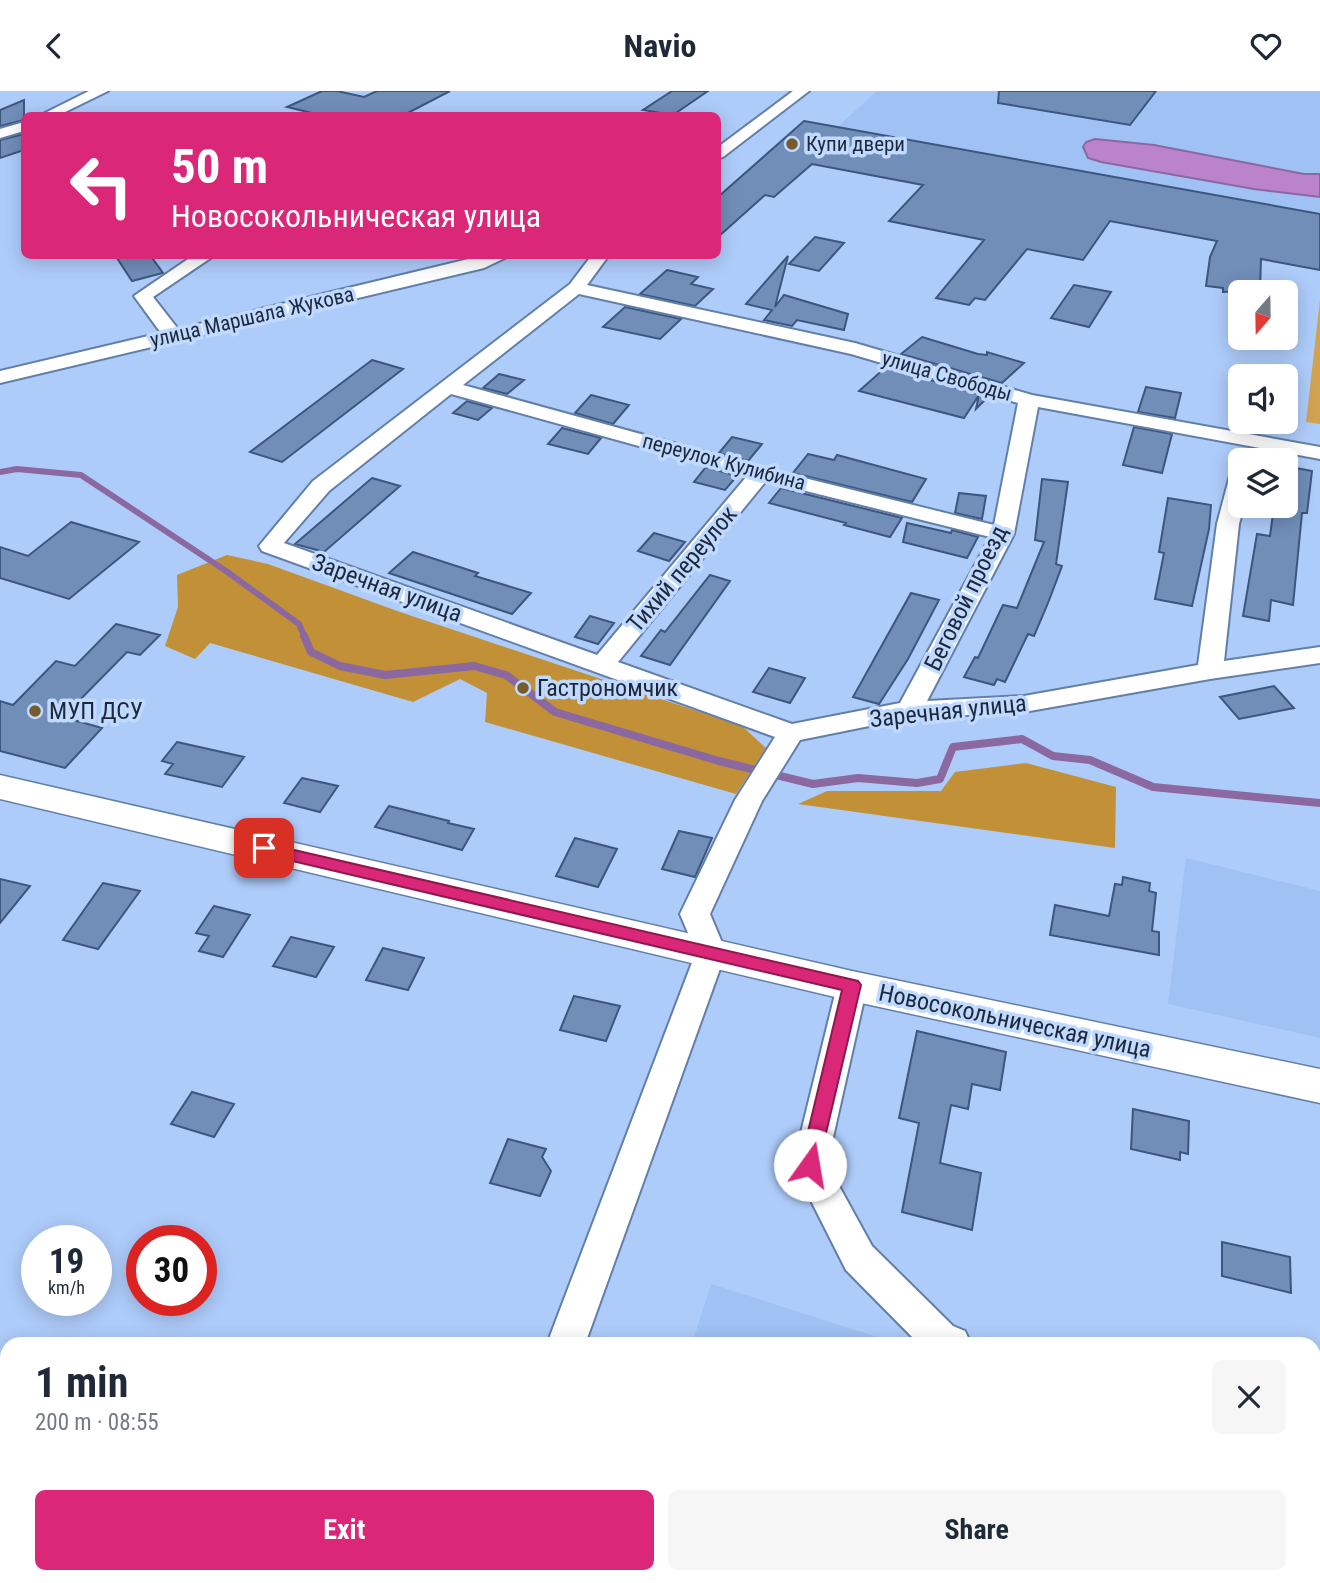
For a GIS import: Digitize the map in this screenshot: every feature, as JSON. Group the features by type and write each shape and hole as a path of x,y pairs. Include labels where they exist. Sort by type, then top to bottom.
{"main road":[{"name":"Новосокольническая улица","path":"0,787 852,985 1320,1086"}],"street":[{"path":"55,112 101,91"},
{"path":"721,152 802,91"},
{"path":"0,134 21,127"},
{"path":"173,336 143,296 201,259"},
{"name":"улица Маршала Жукова","path":"0,377 492,259"},
{"path":"446,387 576,288 598,259"},
{"name":"улица Свободы","path":"576,288 855,349 1029,400 1238,448"},
{"name":"переулок Кулибина","path":"446,387 761,473 1003,534"},
{"name":"Заречная улица","path":"446,387 321,486 270,546 791,733 909,710 1024,704 1210,671 1320,655"},
{"name":"Беговой проезд","path":"909,710 1003,534 1029,400"},
{"name":"улица Свободы","path":"1298,452 1320,453"},
{"name":"Тихий переулок","path":"602,665 761,473"},
{"path":"1210,671 1229,518"},
{"path":"569,1337 712,952 695,913 766,773 791,733"},
{"path":"852,985 810,1165 859,1258 938,1337"}],"shaded area":[{"path":"877,91 1320,91 1320,260 799,162"},
{"path":"1095,139 1154,145 1304,174 1320,174 1320,197 1254,189 1101,162 1088,158 1083,147 1086,142"},
{"path":"1320,300 1320,424 1306,422"},
{"path":"227,555 268,564 400,612 742,726 766,748 736,794 485,722 487,693 460,679 413,702 210,643 195,659 165,646 178,607 177,575"},
{"path":"1026,763 1116,787 1115,848 798,804 827,791 941,791 955,772"},
{"path":"1186,858 1320,891 1320,1038 1168,1004"},
{"path":"711,1284 877,1337 694,1337"}],"building":[{"path":"322,91 337,91 364,97 377,91 450,91 410,112 308,112 287,107"},
{"path":"672,91 708,91 677,112 643,110"},
{"path":"999,91 1156,91 1130,125 998,103"},
{"path":"24,100 21,121 0,126 0,110"},
{"path":"804,121 1320,214 1320,270 1261,259 1260,280 1228,280 1228,292 1223,292 1223,288 1206,286 1210,257 1217,241 1110,221 1083,260 1027,249 985,300 975,298 969,305 936,298 984,240 889,221 923,185 812,164 774,197 765,195 721,234 721,194"},
{"path":"21,135 21,151 0,158 0,140"},
{"path":"815,237 844,243 819,271 789,264"},
{"path":"788,256 775,307 784,295 848,314 844,330 797,320 792,326 764,320 772,310 746,304"},
{"path":"118,259 153,259 163,273 132,281"},
{"path":"667,270 698,277 691,284 713,289 695,306 640,294"},
{"path":"1074,285 1111,292 1089,327 1051,318"},
{"path":"625,307 681,319 660,339 603,327"},
{"path":"922,337 978,354 987,355 987,352 1024,363 1002,383 901,354"},
{"path":"372,360 403,369 282,462 250,452"},
{"path":"886,367 988,397 976,409 979,395 964,418 859,391"},
{"path":"499,374 524,380 507,394 483,388"},
{"path":"1146,387 1181,393 1175,418 1138,412"},
{"path":"591,395 629,405 613,424 575,413"},
{"path":"467,401 492,408 478,420 453,413"},
{"path":"1134,427 1172,434 1162,473 1123,465"},
{"path":"562,428 601,438 588,454 548,444"},
{"path":"732,437 762,444 748,461 719,453"},
{"path":"808,454 834,460 837,455 926,479 912,502 793,473"},
{"path":"706,467 737,476 725,490 694,482"},
{"path":"1298,468 1312,471 1307,513 1302,513 1293,605 1271,600 1269,621 1243,616 1257,534 1270,536 1272,518 1298,518"},
{"path":"372,478 400,486 324,552 295,544"},
{"path":"1042,479 1068,482 1056,564 1062,566 1048,603 1034,636 1028,634 1005,682 997,679 994,685 964,677 975,657 978,658 1003,605 1017,608 1044,542 1035,540"},
{"path":"781,488 902,518 890,537 769,503"},
{"path":"959,493 986,496 982,519 955,513"},
{"path":"1168,498 1211,505 1209,529 1192,606 1155,599 1164,553 1159,552"},
{"path":"71,522 139,542 69,599 0,578 0,547 28,556"},
{"path":"907,523 978,537 967,558 903,542"},
{"path":"654,533 685,542 669,561 638,551"},
{"path":"413,552 478,573 475,576 531,593 512,614 389,573"},
{"path":"710,575 730,581 670,665 641,656 661,630 665,632"},
{"path":"911,593 939,600 908,659 879,704 853,697"},
{"path":"590,616 614,623 598,644 575,637"},
{"name":"МУП ДСУ","path":"116,624 160,635 140,655 127,652 63,717 102,728 65,768 0,751 0,701 13,705 56,661 75,666"},
{"path":"769,668 805,678 790,703 753,692"},
{"path":"1274,686 1294,708 1239,719 1220,697"},
{"path":"177,742 244,757 222,787 165,774 173,764 162,761"},
{"path":"302,778 338,786 320,812 284,803"},
{"path":"389,806 474,829 462,850 375,827"},
{"path":"679,831 712,838 695,877 662,869"},
{"path":"575,838 617,849 598,887 556,876"},
{"path":"1123,877 1150,883 1149,891 1156,893 1152,931 1159,932 1159,955 1050,935 1055,905 1109,916 1115,884 1122,885"},
{"path":"0,879 30,886 0,923"},
{"path":"103,883 140,891 98,949 63,940"},
{"path":"214,906 250,915 223,957 199,951 209,936 196,933"},
{"path":"291,937 334,947 316,977 273,966"},
{"path":"383,948 424,958 408,990 366,980"},
{"path":"574,996 620,1006 606,1041 560,1030"},
{"path":"917,1031 1006,1052 1000,1090 972,1084 968,1109 951,1105 940,1163 981,1173 972,1230 902,1212 919,1123 899,1118"},
{"path":"192,1092 234,1104 214,1137 171,1124"},
{"path":"1133,1109 1189,1121 1188,1154 1180,1152 1180,1160 1131,1149"},
{"path":"508,1139 546,1149 542,1157 551,1171 540,1196 490,1183"},
{"path":"1222,1242 1290,1257 1291,1293 1222,1276"}],"waterway":[{"path":"0,472 17,469 81,475 226,571 299,624 305,638"},
{"path":"304,636 311,652 340,666 385,675 474,666 506,675 555,712 719,761 813,784 858,778 917,783 940,779 953,747 1022,739 1053,756 1090,760 1153,787 1320,803"}],"place":[{"name":"Купи двери","path":"792,144"},
{"name":"Гастрономчик","path":"523,688"},
{"name":"МУП ДСУ","path":"35,711"}],"route":[{"path":"264,848 852,985 810,1165"}]}
